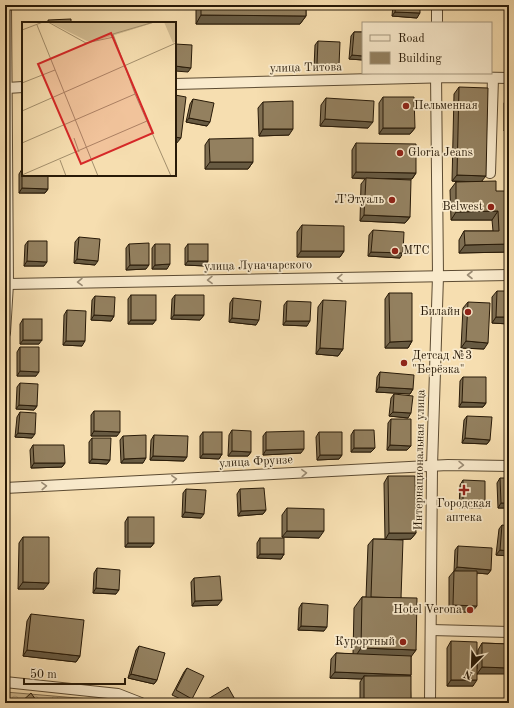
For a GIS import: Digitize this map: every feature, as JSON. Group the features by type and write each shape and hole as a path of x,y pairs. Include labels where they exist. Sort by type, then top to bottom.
{"street":[{"path":"5,333 8,284 6,5"},
{"path":"437,5 437,22"},
{"name":"улица Титова","path":"176,84 436,75 509,78"},
{"name":"Интернациональная улица","path":"430,703 432,466 438,276 436,75"},
{"path":"490,173 493,78"},
{"path":"7,88 22,87"},
{"name":"улица Луначарского","path":"8,284 509,275"},
{"name":"улица Фрунзе","path":"5,488 432,466 509,466"},
{"path":"431,630 509,632"},
{"path":"5,682 118,694 141,703"}],"green space":[{"path":"5,692 114,701 113,703 5,703"}],"building":[{"path":"201,5 306,5 306,16 201,15"},
{"path":"396,5 420,5 420,13 395,12"},
{"path":"71,19 71,22 48,22 48,20"},
{"path":"354,32 362,32 362,56 352,55"},
{"path":"318,41 340,42 339,65 317,64"},
{"path":"176,44 192,45 191,68 176,66"},
{"path":"459,87 488,88 486,176 457,175"},
{"path":"176,95 186,97 181,138 176,137"},
{"path":"383,97 414,97 415,128 383,128"},
{"path":"326,98 374,101 373,122 325,119"},
{"path":"193,99 214,103 210,122 189,118"},
{"path":"293,101 293,129 263,129 263,102"},
{"path":"253,138 253,162 210,162 209,139"},
{"path":"356,143 416,144 416,173 356,172"},
{"path":"22,176 48,176 48,189 22,188"},
{"path":"366,178 411,180 410,217 364,215"},
{"path":"496,181 496,191 509,191 509,244 465,245 464,231 499,231 498,211 456,212 456,182"},
{"path":"302,225 344,226 344,251 301,251"},
{"path":"373,230 404,232 403,253 371,252"},
{"path":"79,237 100,239 98,261 77,259"},
{"path":"28,241 47,241 47,262 27,261"},
{"path":"149,243 149,265 130,265 129,244"},
{"path":"155,244 170,244 170,264 155,265"},
{"path":"188,244 208,244 208,261 188,261"},
{"path":"497,291 509,291 509,317 496,317"},
{"path":"389,293 412,293 412,341 390,342"},
{"path":"131,295 156,295 156,320 131,320"},
{"path":"175,295 204,295 204,315 174,315"},
{"path":"95,296 115,297 114,316 94,315"},
{"path":"233,298 261,301 259,320 232,318"},
{"path":"323,300 346,301 343,349 320,348"},
{"path":"287,301 311,302 310,321 286,321"},
{"path":"468,302 490,303 488,343 466,341"},
{"path":"67,310 86,311 85,341 66,341"},
{"path":"23,319 42,319 42,340 23,340"},
{"path":"20,347 39,347 39,372 20,371"},
{"path":"380,372 414,375 413,389 379,387"},
{"path":"463,377 486,377 486,403 462,402"},
{"path":"20,383 38,384 37,406 19,405"},
{"path":"394,394 413,396 411,413 393,412"},
{"path":"94,411 120,411 120,432 94,431"},
{"path":"20,412 36,413 35,434 18,433"},
{"path":"467,416 492,417 490,440 465,438"},
{"path":"391,419 411,419 411,446 390,445"},
{"path":"232,430 251,431 251,452 232,451"},
{"path":"354,430 374,430 375,448 354,448"},
{"path":"304,431 304,449 266,450 266,432"},
{"path":"203,432 222,432 222,454 203,454"},
{"path":"319,432 342,432 342,455 320,455"},
{"path":"146,435 146,458 124,459 123,436"},
{"path":"154,435 188,436 187,457 153,456"},
{"path":"92,438 111,438 110,460 92,459"},
{"path":"33,445 64,445 65,463 34,463"},
{"path":"388,476 415,476 416,533 389,533"},
{"path":"500,478 509,478 509,503 501,503"},
{"path":"463,480 485,481 485,504 463,504"},
{"path":"264,488 266,510 241,511 240,489"},
{"path":"186,489 206,490 204,514 185,512"},
{"path":"287,508 324,509 324,531 287,531"},
{"path":"128,517 154,517 154,543 128,543"},
{"path":"502,525 509,526 509,551 500,550"},
{"path":"23,537 49,537 49,583 23,582"},
{"path":"260,538 284,538 284,554 260,554"},
{"path":"373,539 403,540 401,598 371,597"},
{"path":"458,546 492,548 491,570 457,567"},
{"path":"97,568 120,570 119,590 96,588"},
{"path":"454,571 477,571 477,606 453,605"},
{"path":"220,576 222,600 195,601 194,578"},
{"path":"362,597 417,598 416,650 361,648"},
{"path":"302,603 328,605 327,627 301,626"},
{"path":"31,614 84,620 80,656 27,650"},
{"path":"451,641 477,642 477,680 451,680"},
{"path":"482,643 509,644 509,668 482,667"},
{"path":"139,646 165,653 157,680 131,674"},
{"path":"336,653 411,656 411,675 335,672"},
{"path":"187,668 204,676 192,699 176,690"},
{"path":"364,676 411,676 411,703 364,703"},
{"path":"228,687 237,703 203,703 203,702"},
{"path":"31,693 38,703 20,703"},
{"path":"479,701 505,702 505,703 479,703"}],"place":[{"name":"Пельменная","path":"406,106"},
{"name":"Gloria Jeans","path":"400,153"},
{"name":"Л’Этуаль","path":"392,200"},
{"name":"Belwest","path":"491,207"},
{"name":"МТС","path":"395,251"},
{"name":"Билайн","path":"468,312"},
{"name":"Детсад №3 \"Берёзка\"","path":"404,363"},
{"name":"Городская аптека","path":"464,490"},
{"name":"Hotel Verona","path":"470,610"},
{"name":"Курортный","path":"403,642"}]}
